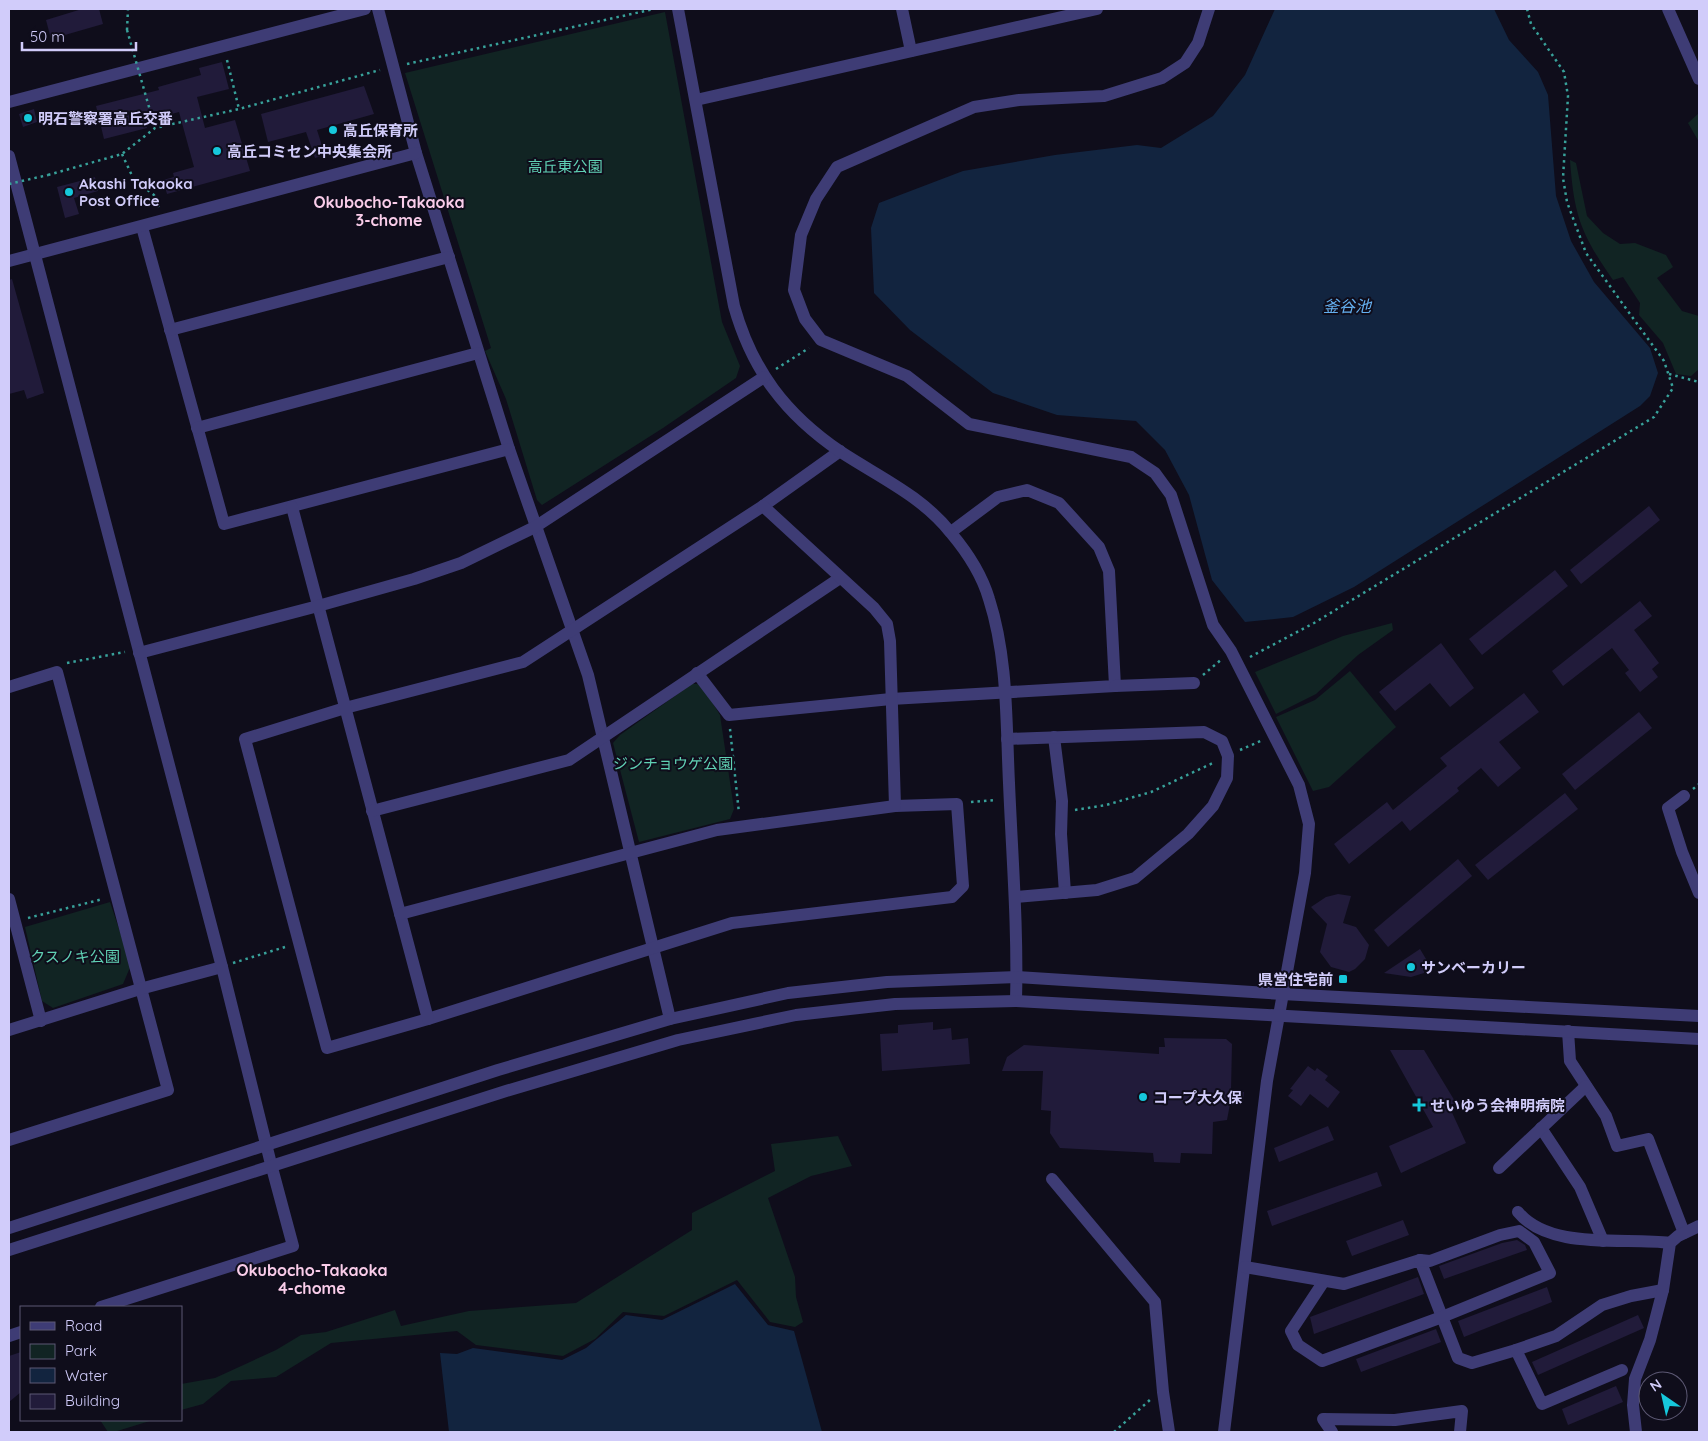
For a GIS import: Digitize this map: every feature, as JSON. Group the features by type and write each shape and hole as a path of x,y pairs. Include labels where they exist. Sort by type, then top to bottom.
{"street":[{"path":"9,102 365,9"},
{"path":"378,9 416,153 478,353 535,527 574,631 588,675 670,1019"},
{"path":"678,9 734,306 743,338 764,377 785,404 840,451 923,504 951,532 976,567 989,597 1001,653 1005,693 1015,897 1016,1001"},
{"path":"902,9 911,51"},
{"path":"696,100 1097,9"},
{"path":"1209,9 1198,44 1185,63 1162,78 1104,96 1019,100 974,107 837,167 816,199 801,234 794,290 805,319 821,340 906,376 969,424 1131,457 1155,473 1171,495 1213,626 1231,651 1299,785 1309,824 1305,873 1277,1017 1267,1080 1224,1432"},
{"path":"1668,9 1699,79"},
{"path":"9,261 416,153"},
{"path":"9,156 222,967 293,1246 103,1306"},
{"path":"142,227 224,524 509,449"},
{"path":"170,330 449,257"},
{"path":"197,428 478,353"},
{"path":"139,653 318,606 414,579 461,563 535,527 764,377"},
{"path":"400,914 630,851 717,830 895,806 957,804 963,886 952,897 732,924 428,1019 327,1048 245,739 345,708 524,662 763,506 840,451"},
{"path":"951,532 998,497 1027,490 1059,503 1099,548 1109,571 1115,686"},
{"path":"763,506 874,608 887,624 895,806"},
{"path":"292,507 428,1019"},
{"path":"372,810 569,760 840,578"},
{"path":"9,687 57,672 118,895 140,989 168,1090 9,1140"},
{"path":"697,673 729,715 891,699 1194,683"},
{"path":"1007,739 1204,732 1222,741 1228,756 1227,778 1213,806 1188,834 1135,878 1097,890 1015,897"},
{"path":"1054,737 1062,812 1060,834 1065,893"},
{"path":"1684,796 1668,808 1682,852 1699,893"},
{"path":"9,899 41,1021"},
{"path":"9,1030 140,989 222,967"},
{"path":"9,1228 488,1073 670,1019 788,993 887,982 1017,977 1282,994 1699,1016"},
{"path":"9,1250 272,1164 506,1091 687,1038 816,1012 895,1004 1016,1001 1699,1039"},
{"path":"1568,1031 1570,1061 1606,1116 1617,1146 1648,1139 1684,1233"},
{"path":"1500,1168 1586,1086"},
{"path":"1541,1128 1580,1187 1603,1242"},
{"path":"1052,1179 1155,1302 1162,1392 1169,1432"},
{"path":"1518,1212 1525,1221 1552,1234 1603,1242 1670,1243 1684,1233 1699,1226"},
{"path":"1245,1267 1344,1284 1420,1260 1430,1262 1500,1235 1519,1231 1534,1242 1550,1273 1442,1317 1322,1361 1298,1345 1291,1331 1324,1281"},
{"path":"1636,1432 1633,1405 1635,1378 1650,1340 1664,1290 1670,1243"},
{"path":"1420,1260 1458,1358 1472,1363 1556,1336 1602,1305 1631,1296 1664,1290"},
{"path":"1516,1350 1542,1404 1622,1370"},
{"path":"1332,1432 1323,1419 1396,1426 1462,1411 1460,1432"}],"path":[{"path":"128,9 127,30 155,128"},
{"path":"9,184 122,154 155,128 240,109 394,66 654,9"},
{"path":"1237,664 1314,624 1654,417 1673,388 1664,361 1586,253 1566,202 1564,178 1568,96 1564,72 1531,24 1527,9"},
{"path":"223,46 240,109"},
{"path":"122,154 134,180 154,196 165,221"},
{"path":"764,377 821,340"},
{"path":"1669,374 1699,382"},
{"path":"57,672 64,664 120,651 139,653"},
{"path":"1194,683 1231,651"},
{"path":"729,715 740,827"},
{"path":"1062,812 1106,805 1151,792 1273,735"},
{"path":"957,804 1010,799"},
{"path":"15,922 118,895"},
{"path":"222,967 299,943"},
{"path":"1114,1432 1146,1402 1162,1392"}],"green space":[{"name":"高丘東公園","path":"665,12 722,322 740,366 736,378 663,428 542,505 537,500 506,399 485,351 491,348 405,73"},
{"path":"1699,113 1699,142 1688,123"},
{"path":"1570,160 1576,163 1587,216 1603,233 1620,244 1635,243 1666,255 1673,267 1657,278 1682,311 1699,316 1699,369 1691,376 1676,374 1663,343 1639,315 1640,303 1623,277 1613,280 1593,250 1586,237 1577,210"},
{"path":"1392,623 1393,630 1358,655 1316,694 1276,714 1255,672 1343,636"},
{"path":"1350,671 1396,727 1329,787 1313,791 1276,717 1315,700"},
{"name":"ジンチョウゲ公園","path":"692,684 701,684 720,715 734,809 730,819 639,842 613,743 620,735"},
{"name":"クスノキ公園","path":"110,902 131,965 123,984 53,1008 42,1001 25,927"},
{"path":"838,1136 852,1166 811,1176 768,1198 795,1277 796,1297 803,1322 795,1327 770,1322 737,1280 664,1316 623,1312 595,1339 563,1356 476,1345 457,1331 331,1343 276,1377 231,1381 203,1404 182,1410 182,1384 215,1378 276,1350 301,1335 326,1332 395,1310 401,1326 469,1311 576,1303 692,1230 692,1213 775,1171 771,1144"},
{"path":"101,1421 150,1421 114,1432 108,1432"}],"water":[{"name":"釜谷池","path":"1275,9 1494,9 1509,40 1538,72 1548,95 1556,196 1571,241 1594,282 1650,348 1658,373 1650,396 1640,406 1354,587 1293,617 1245,622 1212,580 1189,495 1165,450 1136,421 1057,415 993,393 910,330 874,293 871,228 879,203 963,171 1055,155 1137,145 1161,148 1213,116 1245,75"},
{"path":"735,1284 768,1325 794,1331 822,1432 449,1432 440,1353 457,1354 473,1348 562,1360 586,1348 626,1315 662,1320"}],"building":[{"path":"82,9 99,9 103,24 51,39 46,20"},
{"path":"222,62 229,89 197,97 205,128 235,120 250,171 167,194 163,180 174,177 173,173 194,167 179,112 145,121 147,128 104,139 96,106 159,90 158,87 201,75 199,68"},
{"path":"364,86 374,114 317,130 325,155 315,158 306,132 268,142 261,114"},
{"path":"34,109 37,122 23,127 19,114"},
{"path":"95,177 98,191 74,198 79,214 65,218 57,187"},
{"path":"12,279 44,393 27,399 24,390 9,394 9,280"},
{"path":"1649,506 1660,520 1581,584 1570,570"},
{"path":"1555,570 1568,586 1482,655 1469,639"},
{"path":"1640,601 1652,616 1634,630 1659,663 1652,669 1658,677 1640,692 1625,673 1629,670 1612,648 1563,686 1552,671"},
{"path":"1441,643 1474,688 1450,707 1430,683 1395,711 1379,692"},
{"path":"1524,693 1539,712 1499,742 1521,768 1498,787 1481,768 1457,788 1459,791 1410,831 1402,821 1349,864 1334,844 1387,802 1393,810 1447,766 1440,758"},
{"path":"1639,712 1652,728 1575,790 1562,774"},
{"path":"1565,793 1578,809 1488,880 1475,865"},
{"path":"1458,859 1472,876 1388,947 1374,930"},
{"path":"1338,894 1351,896 1343,923 1356,927 1369,945 1365,959 1349,972 1331,967 1320,952 1327,924 1311,907 1326,897"},
{"path":"1420,949 1426,959 1424,973 1411,977 1384,973"},
{"path":"933,1022 933,1030 951,1028 952,1040 968,1038 970,1064 882,1071 880,1034 898,1033 898,1025"},
{"name":"コープ大久保","path":"1164,1038 1226,1039 1232,1044 1231,1091 1244,1092 1243,1103 1230,1104 1227,1120 1213,1122 1212,1154 1181,1153 1180,1163 1154,1162 1153,1153 1060,1148 1050,1133 1051,1111 1041,1110 1043,1071 1002,1071 1007,1057 1024,1045 1159,1054 1159,1047 1165,1047"},
{"path":"1390,1050 1424,1050 1456,1103 1449,1106 1466,1143 1401,1173 1389,1146 1433,1127"},
{"path":"1308,1066 1315,1071 1317,1068 1328,1076 1325,1080 1340,1092 1328,1108 1310,1094 1301,1106 1288,1096 1293,1090 1290,1089"},
{"path":"1328,1126 1334,1140 1279,1162 1274,1148"},
{"path":"1377,1172 1382,1186 1272,1226 1267,1211"},
{"path":"1403,1220 1409,1235 1352,1256 1346,1241"},
{"path":"1517,1240 1525,1245 1527,1250 1444,1279 1439,1266 1502,1243"},
{"path":"1418,1277 1424,1294 1314,1334 1310,1317"},
{"path":"1547,1287 1552,1302 1464,1337 1458,1321"},
{"path":"1638,1315 1644,1328 1538,1375 1532,1362"},
{"path":"1436,1329 1441,1342 1361,1372 1356,1359"},
{"path":"20,1352 20,1393 9,1402 9,1356"},
{"path":"1616,1386 1623,1402 1568,1425 1562,1409"}],"place":[{"name":"明石警察署高丘交番","path":"28,118"},
{"name":"高丘保育所","path":"333,130"},
{"name":"高丘コミセン中央集会所","path":"217,151"},
{"name":"Akashi Takaoka Post Office","path":"69,192"},
{"name":"サンベーカリー","path":"1411,967"},
{"name":"県営住宅前","path":"1343,979"},
{"name":"コープ大久保","path":"1143,1097"},
{"name":"せいゆう会神明病院","path":"1419,1105"}],"district":[{"name":"Okubocho-Takaoka 3-chome","path":"389,211"},
{"name":"Okubocho-Takaoka 4-chome","path":"312,1279"}]}
